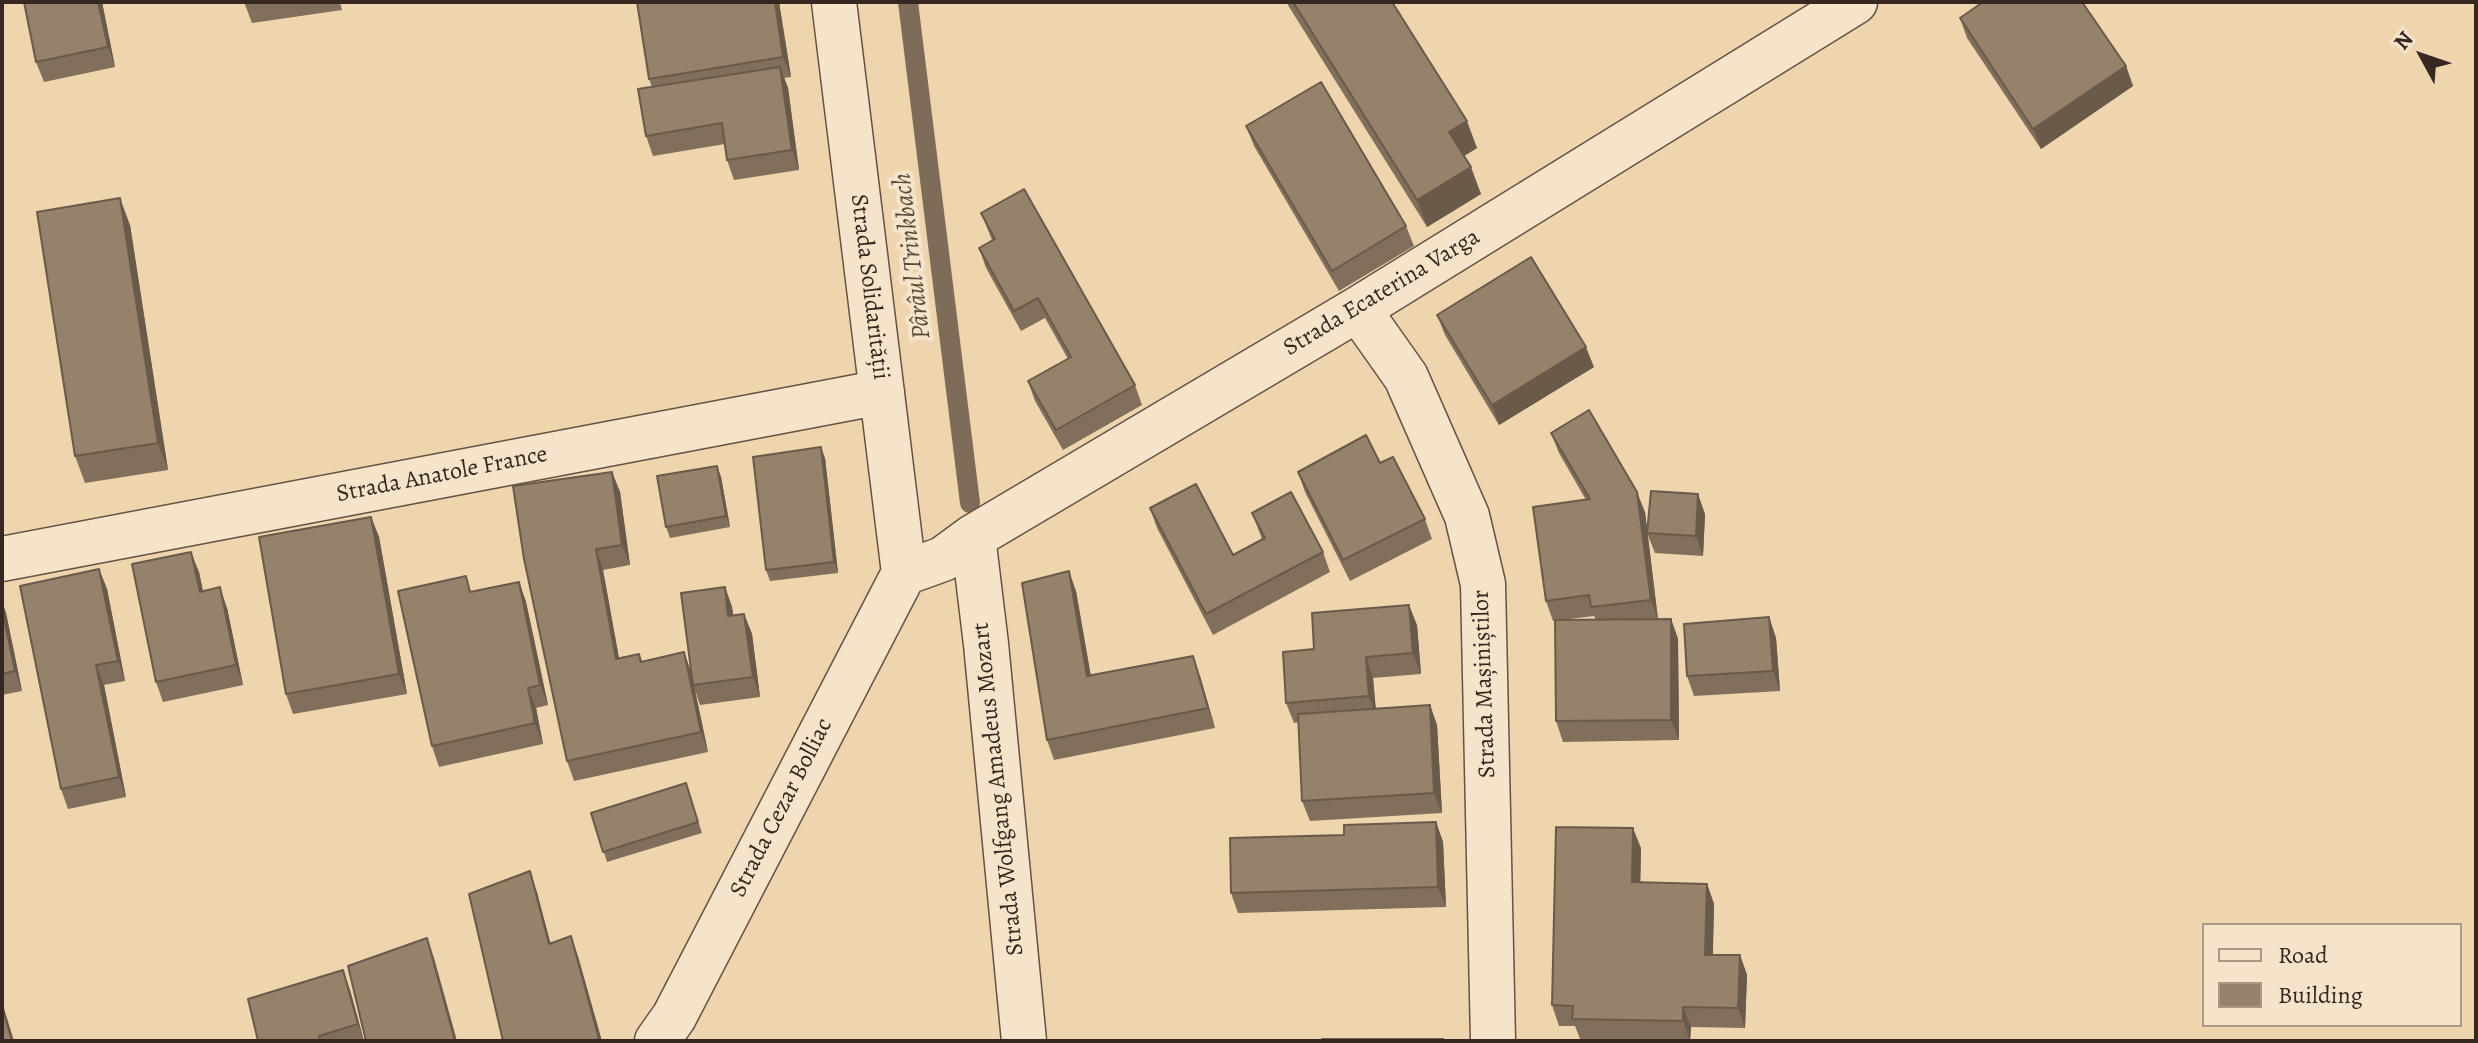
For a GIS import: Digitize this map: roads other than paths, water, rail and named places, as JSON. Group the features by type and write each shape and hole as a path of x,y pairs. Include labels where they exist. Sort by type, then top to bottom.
{"street":[{"name":"Strada Solidarității","path":"834,2 904,573"},
{"name":"Strada Ecaterina Varga","path":"904,573 943,559 973,537 1358,309 1855,2"},
{"name":"Strada Mașiniștilor","path":"1358,309 1406,377 1467,516 1483,584 1493,1041"},
{"name":"Strada Anatole France","path":"2,559 882,392"},
{"name":"Strada Wolfgang Amadeus Mozart","path":"973,537 1024,1041"},
{"name":"Strada Cezar Bolliac","path":"657,1041 674,1017 904,573"}],"waterway":[{"name":"Pârâul Trinkbach","path":"908,2 970,503"}]}
